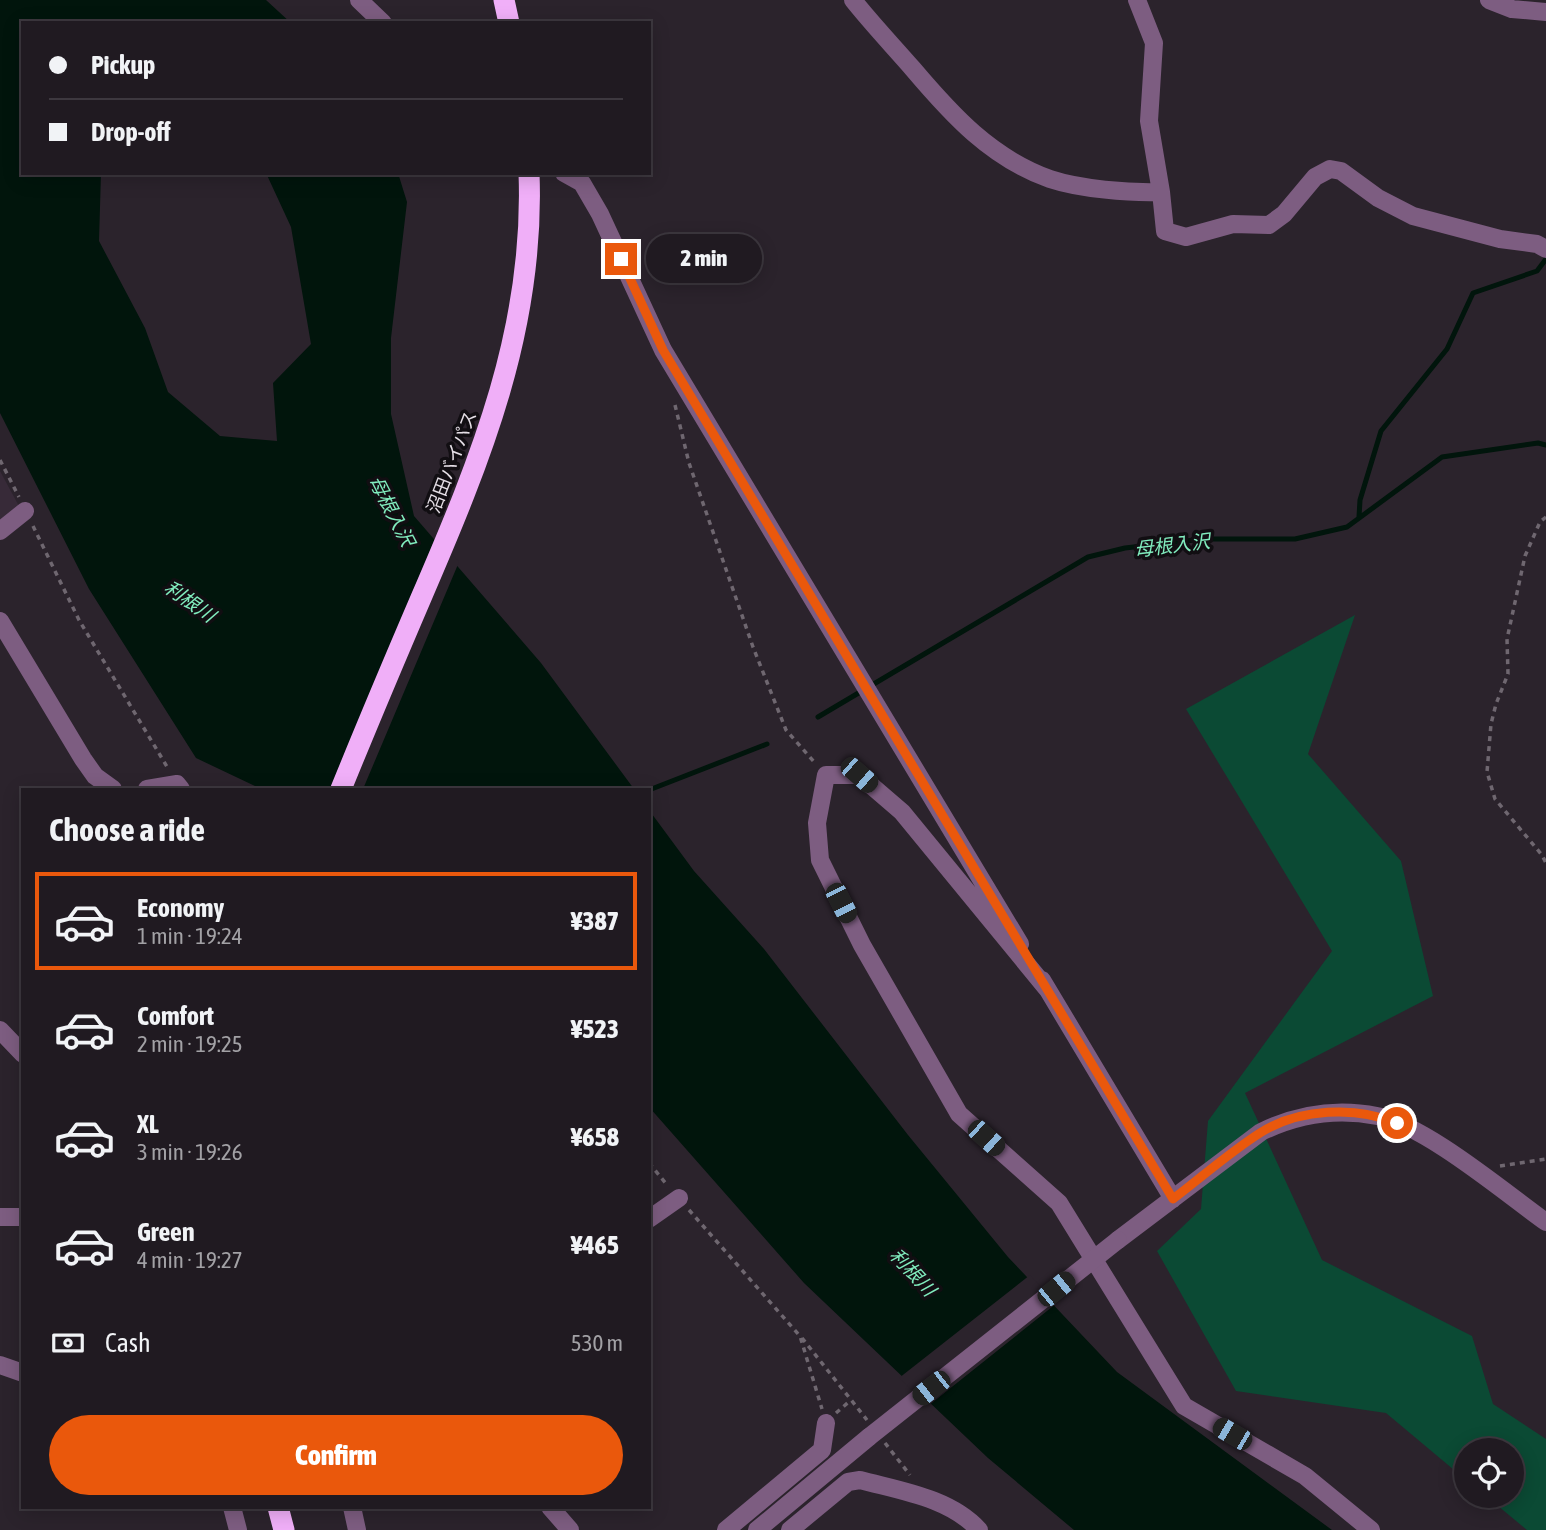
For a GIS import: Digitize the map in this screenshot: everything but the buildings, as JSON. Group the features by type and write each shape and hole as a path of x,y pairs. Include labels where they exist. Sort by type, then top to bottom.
{"highway":[{"path":"504,0 509,21"},
{"name":"沼田バイパス","path":"341,788 467,491 499,400 512,349 523,275 528,229 529,175"},
{"path":"279,1509 284,1530"}],"street":[{"path":"359,0 381,21"},
{"path":"853,0 946,107 981,141 1014,163 1052,180 1126,192 1161,192"},
{"path":"1137,0 1154,43 1149,121 1165,231 1186,237 1233,224 1269,225 1284,215 1315,177 1330,169 1341,171 1378,198 1413,216 1500,239 1537,244 1546,249"},
{"path":"1489,0 1512,9 1546,12"},
{"path":"568,175 582,183 600,214 663,350 1173,1199"},
{"path":"0,531 25,511"},
{"path":"0,621 83,760 95,776 112,788"},
{"path":"1048,990 902,812 859,775 826,775 817,823 820,860 862,945 959,1114 1059,1203 1184,1406 1305,1476 1371,1530"},
{"path":"0,1030 21,1052"},
{"path":"757,1530 869,1437 1118,1240 1262,1132 1286,1120 1314,1114 1346,1112 1379,1116 1415,1130 1546,1222"},
{"path":"651,1218 679,1198"},
{"path":"0,1217 21,1217"},
{"path":"0,1365 21,1372"},
{"path":"726,1530 825,1453 826,1423"},
{"path":"790,1530 847,1481 860,1480 932,1499 971,1521 979,1530"},
{"path":"233,1509 238,1530"},
{"path":"352,1509 357,1530"},
{"path":"552,1509 570,1530"}],"path":[{"path":"674,400 689,463 753,647 786,730 826,775"},
{"path":"0,460 79,620 179,787"},
{"path":"1546,517 1540,522 1525,556 1507,639 1508,674 1491,724 1487,772 1494,799 1546,863"},
{"path":"1474,1169 1546,1159"},
{"path":"651,1165 800,1336 826,1423"}],"shaded area":[{"path":"0,471 20,508 0,524"}],"green space":[{"path":"1355,615 1308,754 1401,861 1433,996 1245,1093 1322,1260 1472,1336 1493,1404 1546,1439 1546,1530 1527,1530 1500,1508 1524,1508 1524,1438 1454,1438 1454,1470 1386,1413 1236,1391 1157,1251 1201,1209 1208,1121 1332,951 1186,709"}],"water":[{"name":"利根川","path":"0,0 266,0 289,21 21,21 21,175 101,175 99,241 145,328 168,392 220,436 277,441 273,383 311,344 291,227 267,175 399,175 407,202 391,338 391,414 414,516 541,663 633,788 259,788 196,758 89,589 0,413"},
{"name":"利根川","path":"651,813 694,871 764,949 908,1135 1008,1257 1117,1372 1332,1530 1074,1530 988,1458 804,1283 651,1109"}],"pier":[{"path":"436,536 459,562 363,788 330,788"},
{"path":"1030,1275 1057,1303 928,1406 899,1378"}],"waterway":[{"path":"1359,517 1360,500 1381,431 1447,349 1473,293 1537,271 1546,259"},
{"name":"母根入沢","path":"818,717 1088,557 1125,548 1203,539 1295,539 1347,527 1442,457 1538,443 1546,445"},
{"name":"母根入沢","path":"651,789 767,744"}],"route":[{"path":"621,259 663,350 1173,1199 1262,1132 1286,1120 1314,1114 1346,1112 1379,1116 1397,1123"}]}
